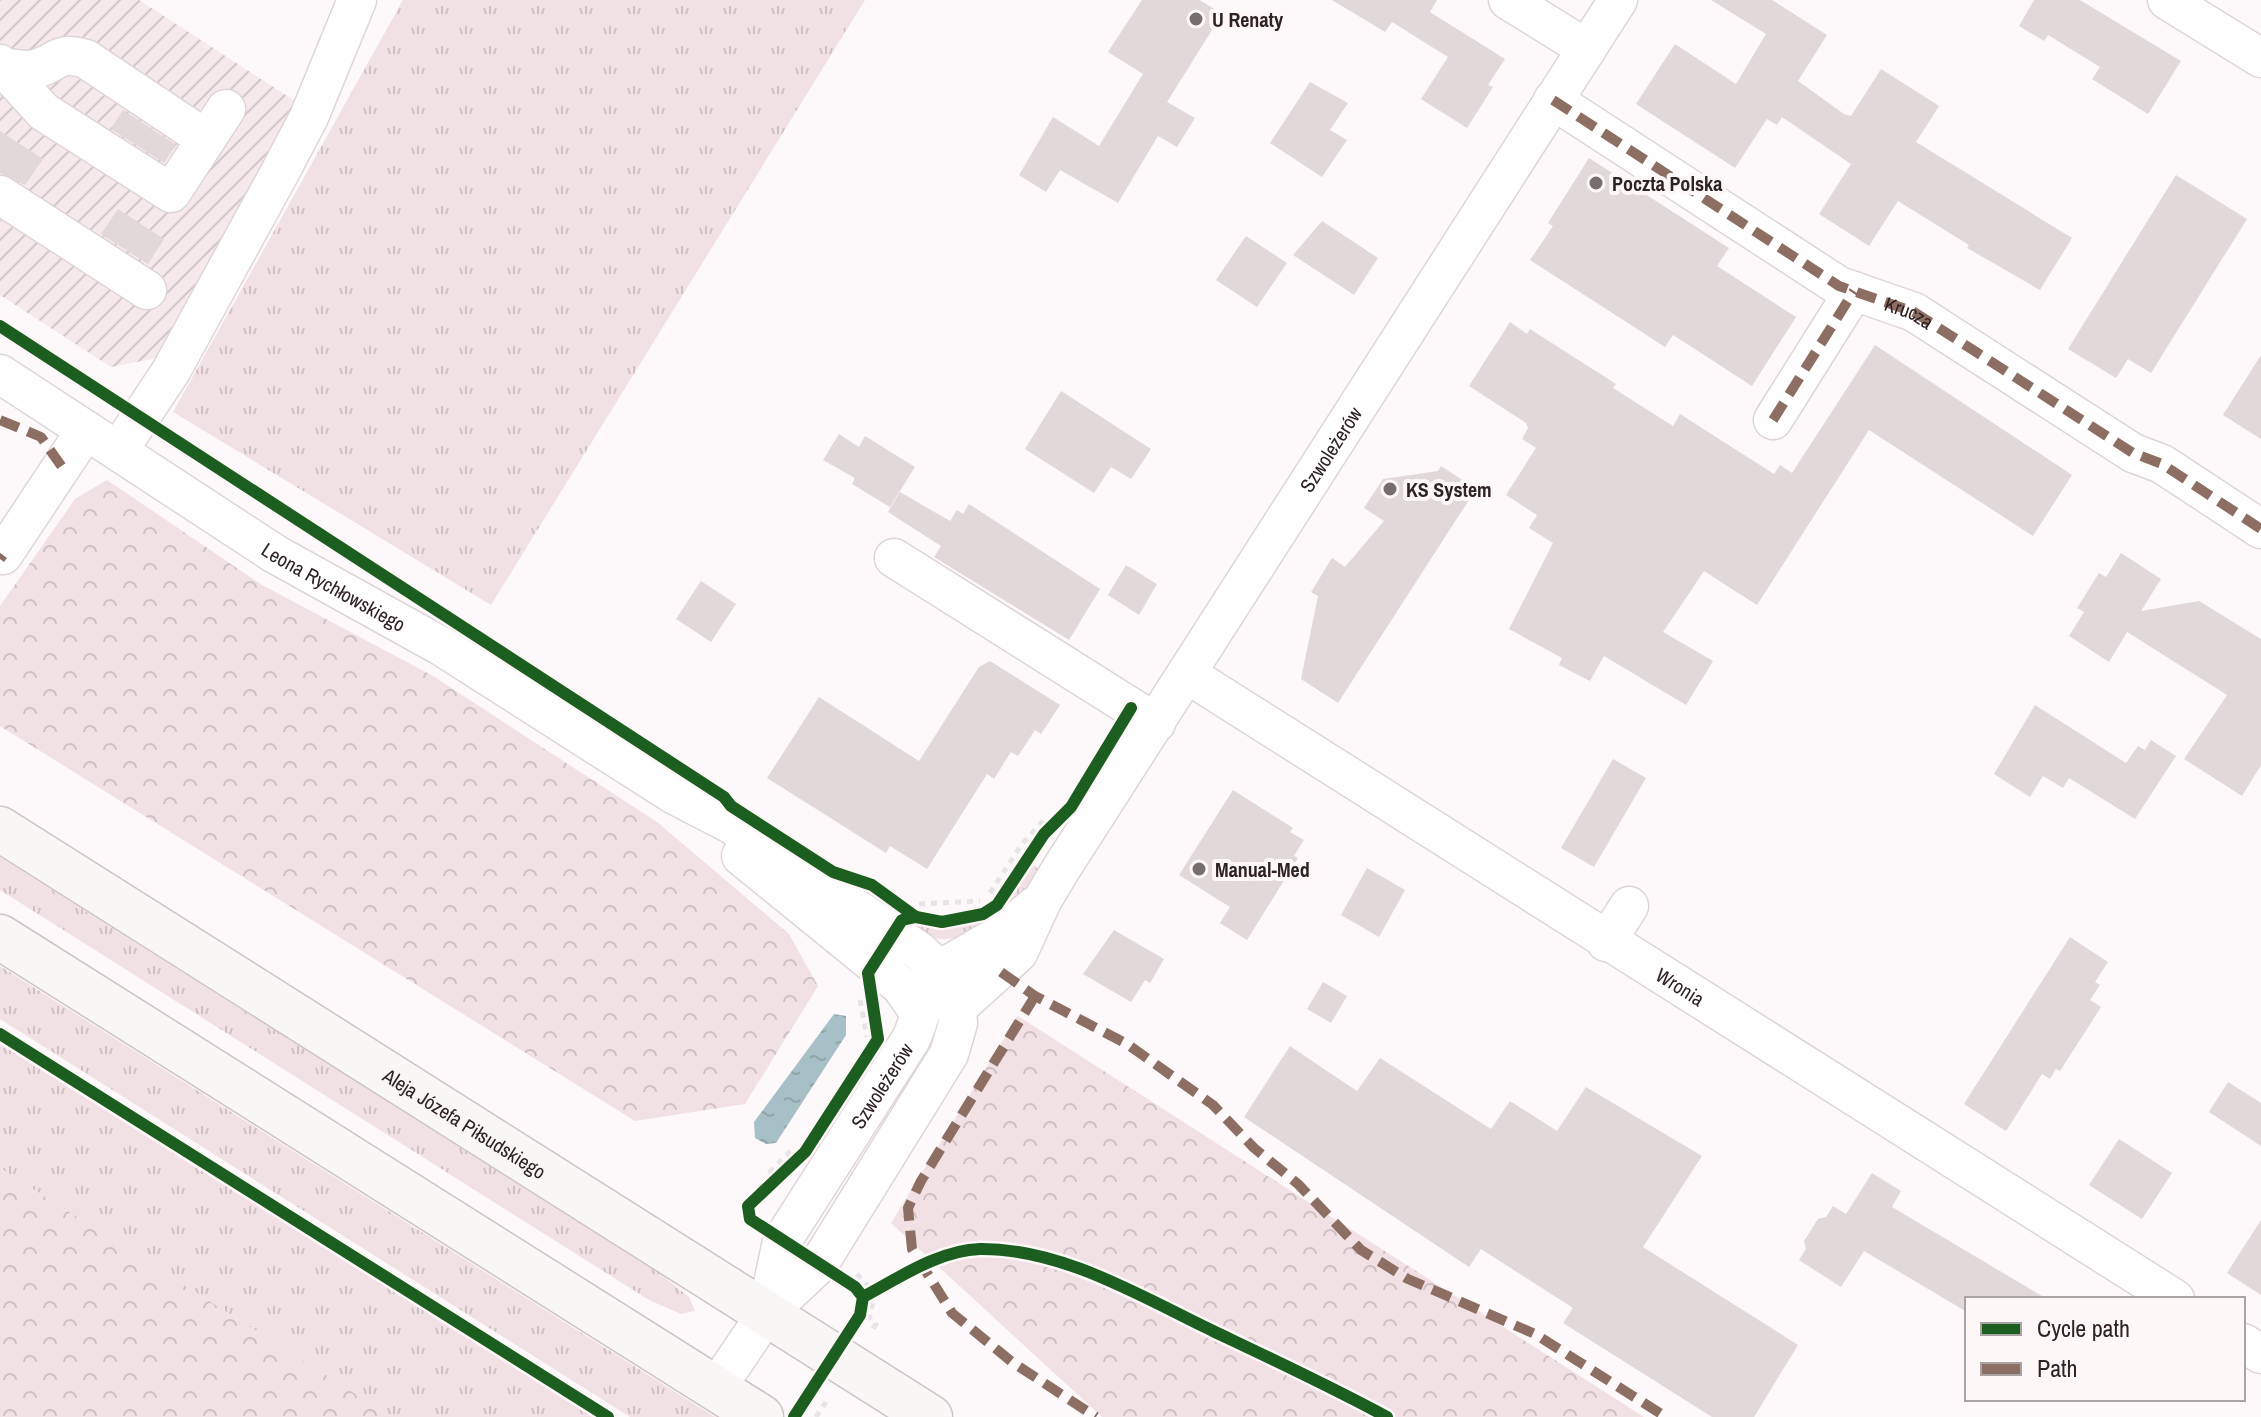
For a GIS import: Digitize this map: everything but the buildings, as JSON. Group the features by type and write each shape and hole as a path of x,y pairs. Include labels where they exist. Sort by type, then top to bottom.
{"main road":[{"name":"Aleja Józefa Piłsudskiego","path":"0,829 930,1417"},
{"path":"0,937 761,1417"}],"street":[{"path":"118,451 171,371 279,174 309,117 357,0"},
{"path":"1508,0 1587,49"},
{"name":"Szwoleżerów","path":"717,1387 767,1313 837,1265 949,1054 956,1038 958,1007 1010,963 1055,908 1156,723 1618,0"},
{"path":"2167,0 2261,58"},
{"path":"70,55 86,59 216,124 171,193 44,112 19,87 4,66 34,70 56,57 70,55"},
{"name":"Krucza","path":"1553,100 1839,286 1914,312 2133,453 2162,464 2261,529"},
{"path":"0,195 147,290"},
{"path":"1773,420 1854,291"},
{"name":"Leona Rychłowskiego","path":"0,374 275,554 441,646 673,794 731,824 919,951 939,970"},
{"path":"0,553 3,555 86,430"},
{"path":"894,558 1156,723"},
{"name":"Wronia","path":"1187,674 1606,942 1871,1105 2172,1297"},
{"name":"Leona Rychłowskiego","path":"673,794 716,837 911,996 918,1011"},
{"path":"1606,942 1629,906"},
{"name":"Szwoleżerów","path":"767,1313 782,1241 911,1039 918,1011 939,970 1055,908"},
{"path":"939,970 951,985 958,1007"}],"path":[{"path":"990,910 1032,850 1062,816"},
{"path":"909,911 916,917 927,919"},
{"path":"870,1051 878,1039 868,973 874,964"},
{"path":"765,1190 805,1152"},
{"path":"837,1265 855,1287 868,1295"},
{"path":"837,1265 868,1295 869,1317 876,1324 872,1330"},
{"path":"833,1356 860,1315 868,1295 889,1284"},
{"path":"816,1417 827,1400"}],"shaded area":[{"path":"0,0 139,0 298,103 157,358 111,367 0,295"}],"green space":[{"path":"403,0 865,0 491,605 173,412"},
{"path":"107,480 262,585 433,676 657,822 789,934 818,986 745,1104 635,1121 0,726 0,606 75,499"},
{"path":"0,857 663,1276 689,1297 695,1311 681,1314 649,1300 0,890"},
{"path":"1031,864 1039,868 1013,908 1002,919 980,931 942,939 919,933 910,924 960,927 992,917"},
{"path":"0,966 715,1417 630,1417 0,1019"},
{"path":"1018,1016 1644,1417 1102,1417 891,1223"},
{"path":"0,1044 594,1417 391,1417 0,1168"},
{"path":"0,1168 390,1416 391,1417 0,1417"}],"water":[{"path":"834,1014 846,1016 846,1035 776,1143 766,1144 755,1138 754,1122"}],"marked path":[{"path":"1553,100 1839,286 1914,312 2133,453 2162,464 2261,529"},
{"path":"1773,420 1854,291"},
{"path":"0,420 41,437 62,467"},
{"path":"0,559 3,555"},
{"path":"1001,972 1035,996 1127,1044 1213,1105 1254,1148 1298,1184 1361,1250 1408,1279 1535,1334 1666,1417"},
{"path":"1035,996 921,1181 908,1208 912,1249 952,1313 1012,1362 1096,1417"}],"cycle path":[{"path":"0,326 724,797 731,806 833,872 872,885 916,917"},
{"path":"794,1417 860,1315 863,1297 855,1287 750,1219 748,1206 805,1152 878,1039 868,973 902,920 916,917 942,922 983,914 997,905 1044,834 1071,807 1131,708"},
{"path":"0,1034 608,1417"},
{"path":"863,1297 949,1254 980,1249 1041,1257 1130,1290 1387,1417"}],"place":[{"name":"U Renaty","path":"1196,19"},
{"name":"Poczta Polska","path":"1596,183"},
{"name":"KS System","path":"1390,489"},
{"name":"Manual-Med","path":"1199,869"}]}
